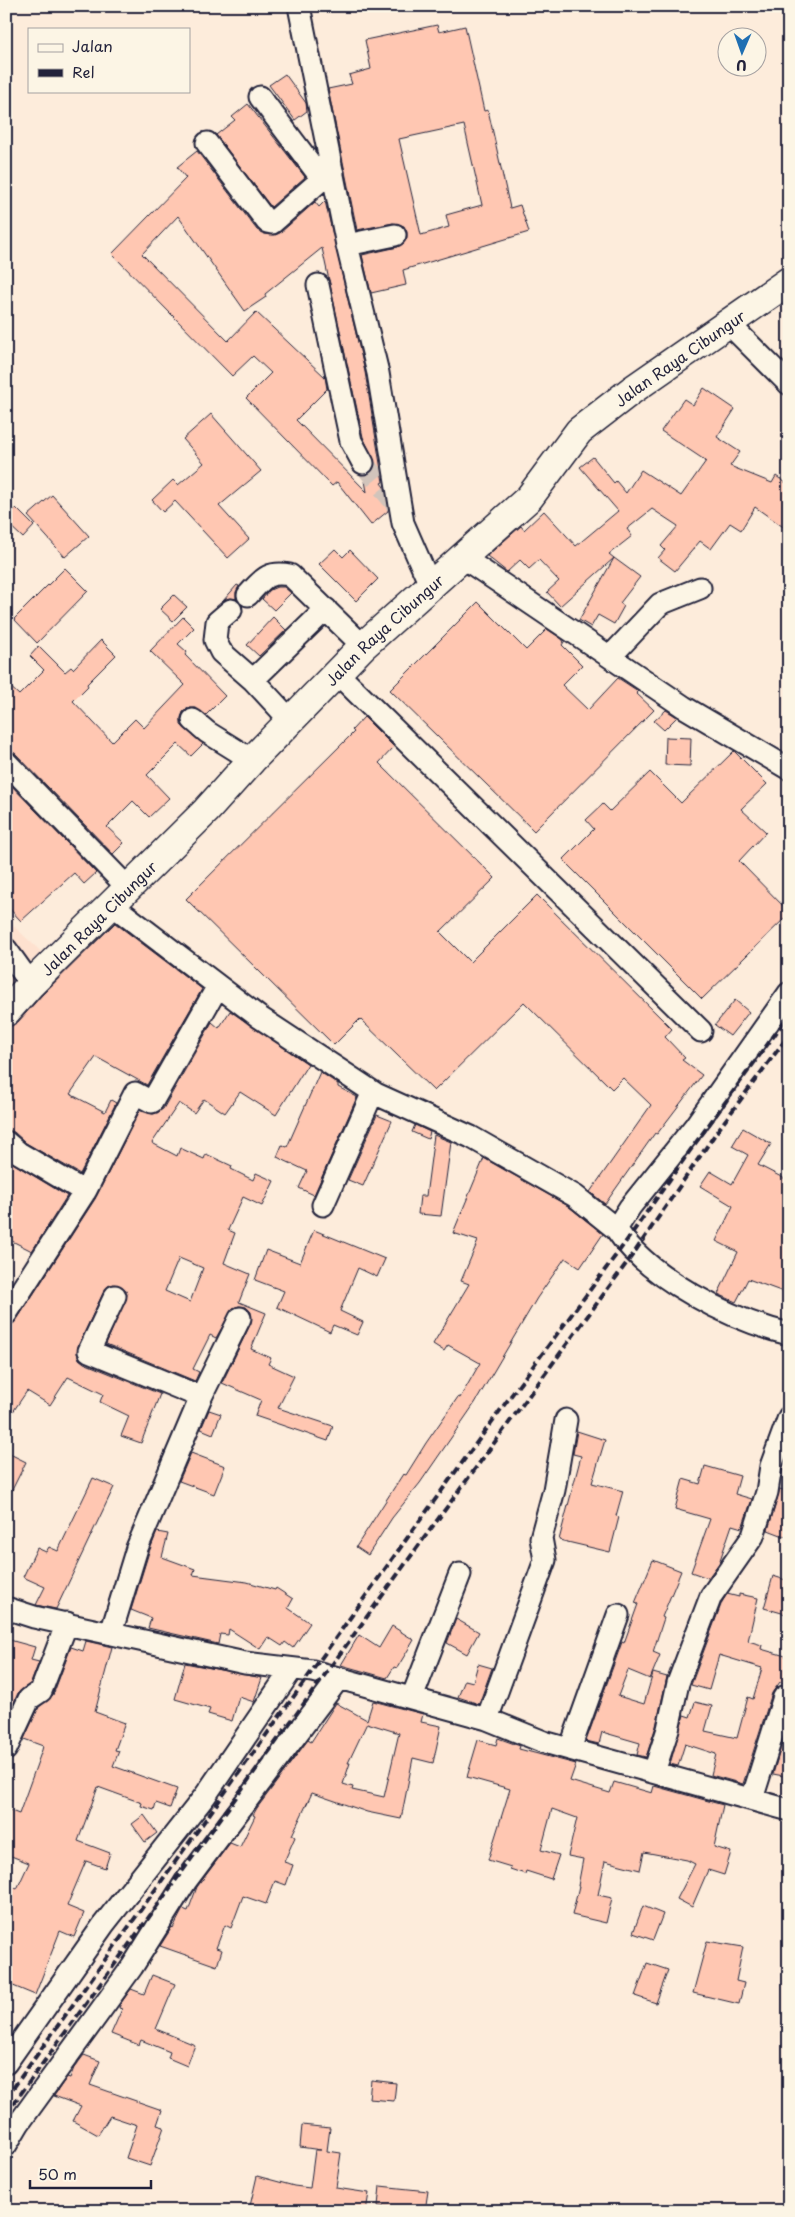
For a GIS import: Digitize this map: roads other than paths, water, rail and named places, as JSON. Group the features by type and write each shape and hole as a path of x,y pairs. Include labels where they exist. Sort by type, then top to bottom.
{"highway":[{"name":"Jalan Raya Cibungur","path":"6,1012 31,984 206,811 252,760 338,674 363,646 431,588 462,557 529,498 579,431 632,390 789,281"}],"street":[{"path":"299,6 327,176 347,245 378,374 399,508 403,524 431,588"},
{"path":"260,97 327,176"},
{"path":"207,144 267,222 272,223 327,176"},
{"path":"347,245 395,235"},
{"path":"318,285 351,441 363,463"},
{"path":"728,323 789,384"},
{"path":"462,557 684,707 789,768"},
{"path":"248,595 266,577 275,573 290,575 363,646"},
{"path":"610,657 660,604 700,588"},
{"path":"253,680 326,609"},
{"path":"231,610 217,622 215,633 216,645 221,652 253,680 291,721"},
{"path":"338,674 701,1031"},
{"path":"193,720 207,732 252,760"},
{"path":"6,762 120,896 218,986 260,1017 373,1092 471,1137 575,1196 616,1229 634,1252 668,1279 696,1297 765,1328 789,1334"},
{"path":"6,949 31,984"},
{"path":"6,1314 84,1192 134,1094 152,1102 218,986"},
{"path":"616,1229 630,1207 695,1126 789,993"},
{"path":"324,1205 373,1092"},
{"path":"6,1142 19,1153 84,1192"},
{"path":"115,1296 89,1351 202,1397"},
{"path":"111,1633 137,1548 202,1397 240,1318"},
{"path":"654,1772 668,1729 678,1683 695,1638 711,1596 753,1536 767,1492 771,1466 789,1417"},
{"path":"487,1719 545,1560 541,1538 554,1490 566,1420"},
{"path":"412,1698 448,1610 460,1574"},
{"path":"6,1608 34,1617 245,1663 313,1671 487,1719 544,1742 789,1810"},
{"path":"570,1749 618,1615"},
{"path":"6,1749 29,1699 41,1691 67,1623"},
{"path":"6,2063 104,1924 205,1796 292,1670"},
{"path":"6,2145 19,2123 132,1967 186,1881 339,1678"},
{"path":"752,1799 784,1697"}],"tunnel":[{"path":"363,463 397,505"}],"railway":[{"path":"6,2098 413,1530 625,1243 789,1015"},
{"path":"6,2114 419,1545 634,1253 718,1130 789,1035"}]}
